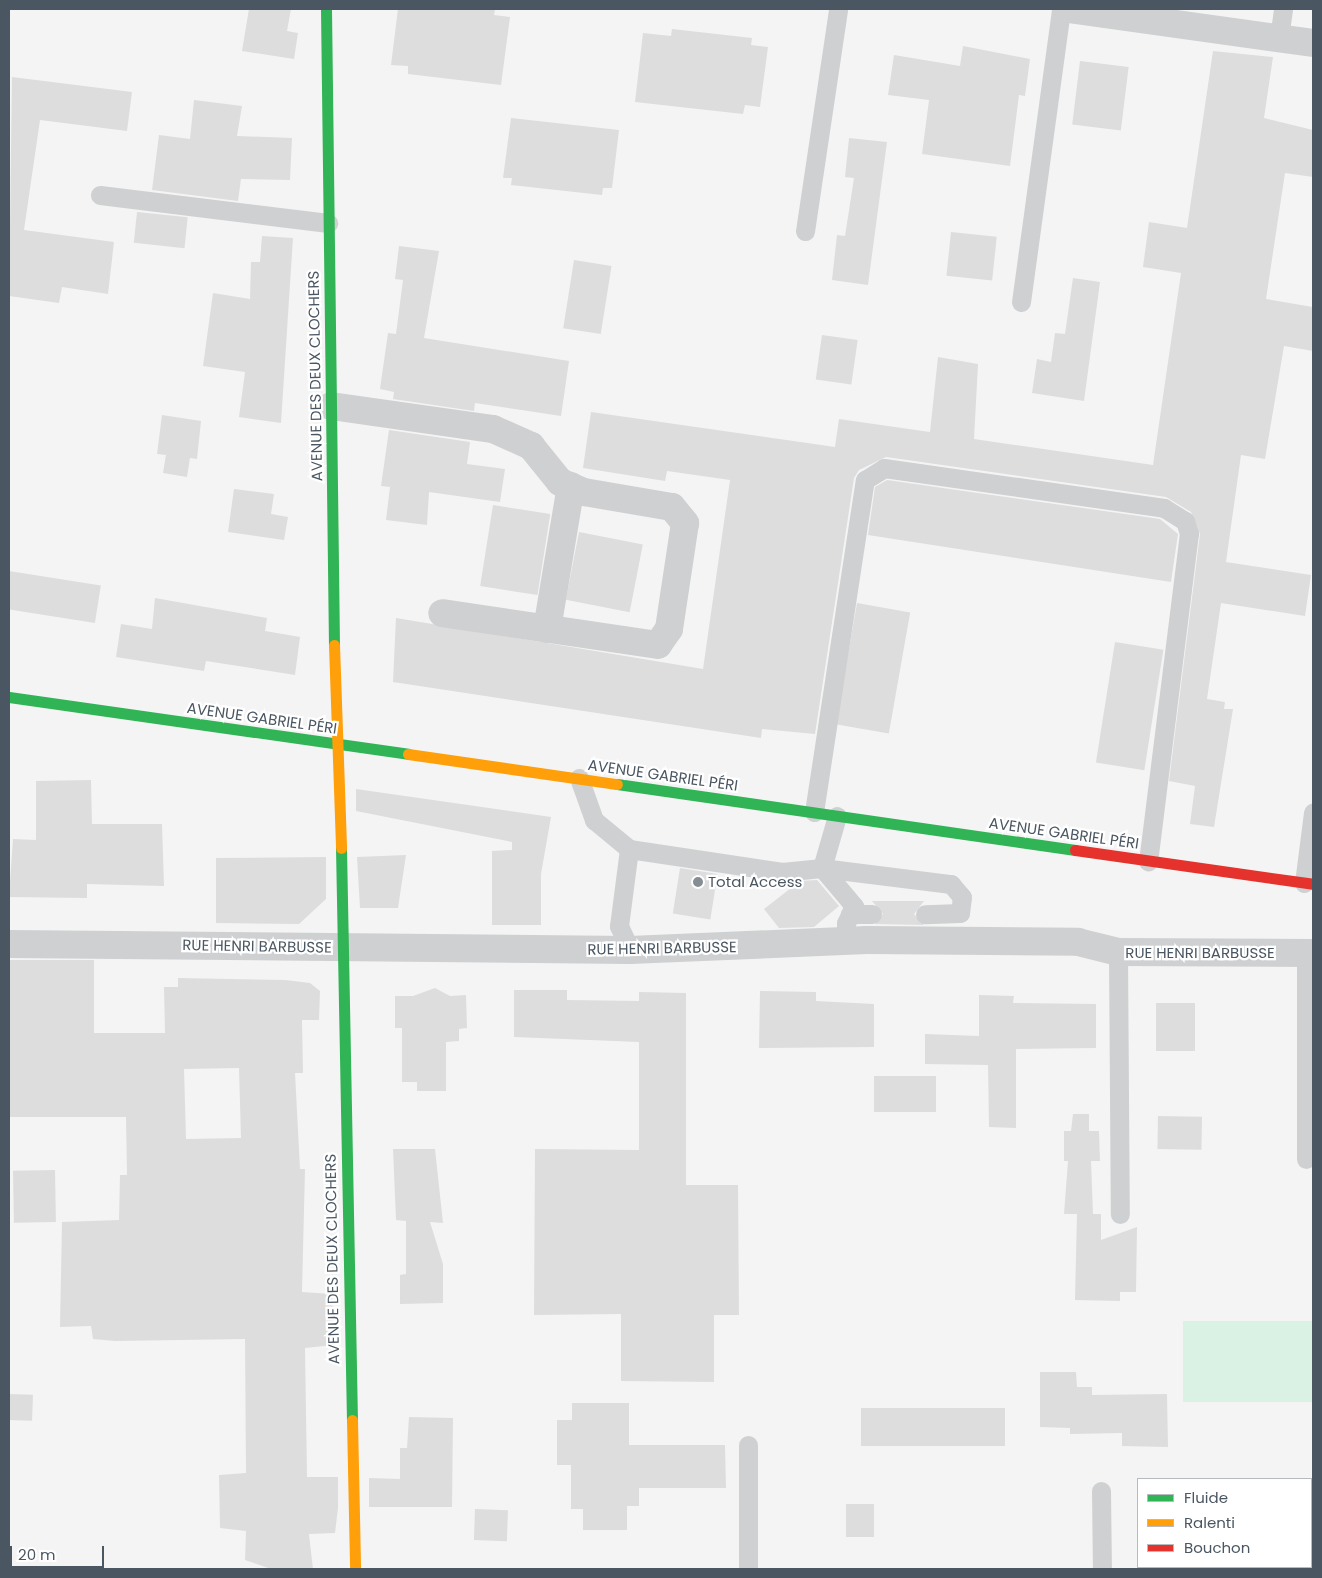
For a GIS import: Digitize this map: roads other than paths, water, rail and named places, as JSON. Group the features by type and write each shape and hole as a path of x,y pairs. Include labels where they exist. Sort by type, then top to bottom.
{"street":[{"name":"AVENUE DES DEUX CLOCHERS","path":"326,9 334,668 339,744 340,947 355,1569"},
{"path":"1068,9 1141,14 1313,43"},
{"path":"331,406 493,429 531,446 560,482 570,486 672,507 685,523 669,629 658,645 442,613"},
{"path":"547,629 570,486"},
{"name":"AVENUE GABRIEL PÉRI","path":"9,697 1309,884"},
{"name":"RUE HENRI BARBUSSE","path":"9,944 630,950 846,944 1078,942 1118,952 1310,953"}],"lane":[{"path":"805,231 838,9"},
{"path":"1021,302 1061,9"},
{"path":"1279,38 1283,9"},
{"path":"100,195 328,223"},
{"path":"814,812 865,480 884,468 1164,508 1185,522 1189,533 1148,861"},
{"path":"579,778 594,820 629,849 782,872 822,868 951,884 962,897 960,913 924,914"},
{"path":"1309,884 1313,813"},
{"path":"822,868 837,816"},
{"path":"629,849 619,926 630,950"},
{"path":"822,868 854,906 850,914 846,944"},
{"path":"850,914 872,914"},
{"path":"1118,952 1120,1214"},
{"path":"1306,1158 1310,953"},
{"path":"748,1445 748,1569"},
{"path":"1101,1491 1102,1569"}],"place":[{"name":"Total Access","path":"698,882"}]}
